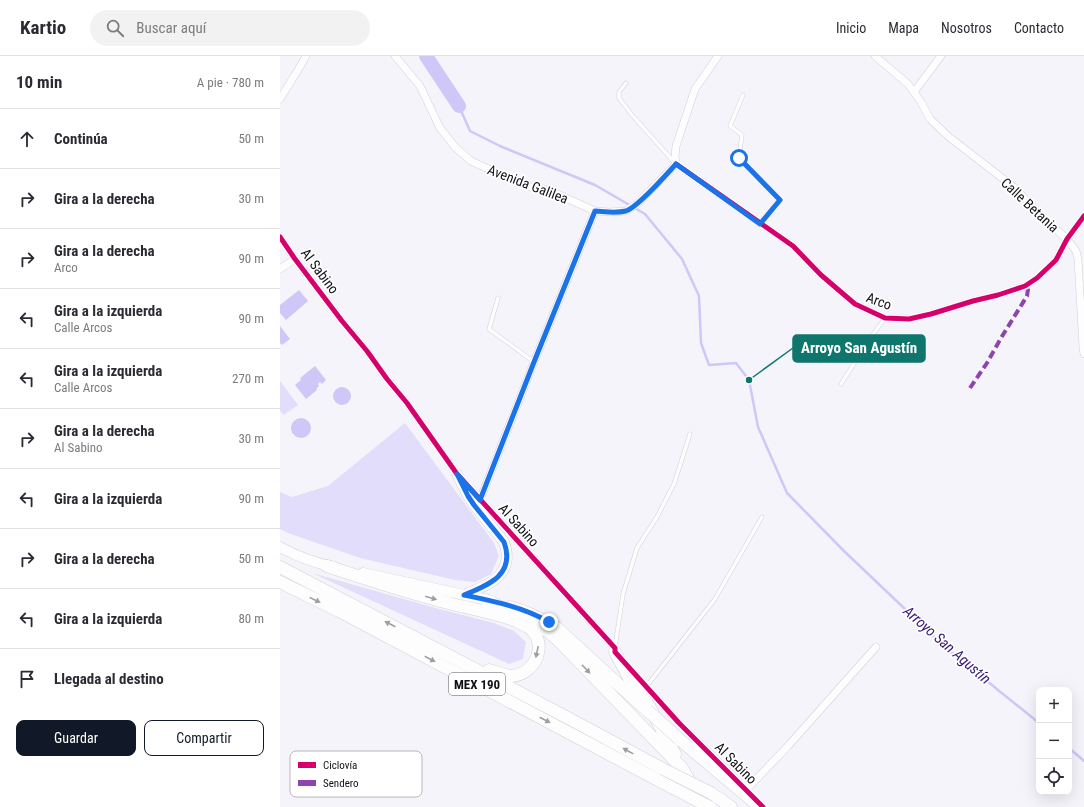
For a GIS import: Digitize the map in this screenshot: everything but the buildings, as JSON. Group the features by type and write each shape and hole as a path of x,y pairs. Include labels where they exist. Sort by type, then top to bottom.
{"highway":[{"path":"327,566 386,585 498,615 528,627 536,635 539,642 539,651 532,666 526,671 512,676 499,674 455,658"},
{"name":"MEX 190","path":"280,567 711,793 731,807"},
{"name":"MEX 190","path":"280,582 346,615 710,807"},
{"path":"486,600 531,620 554,636 682,768"},
{"path":"555,626 679,739 760,807"},
{"path":"615,650 628,676 650,708 704,807"}],"main road":[{"path":"457,474 474,505 504,542 507,556 506,564 497,578 485,586 464,595"},
{"path":"280,547 327,566 486,600 528,612 555,626"}],"street":[{"path":"280,99 306,56"},
{"name":"Avenida Galilea","path":"395,56 420,86 440,128 454,148 471,160 519,183 533,188 548,190 595,211"},
{"path":"480,500 595,211 609,212 626,210 637,204 676,164 676,146 695,89 718,56"},
{"name":"Calle Betania","path":"876,56 908,84 921,102 930,119 949,138 1015,188 1044,219 1067,239 1076,251 1078,259 1084,354"},
{"path":"914,92 941,56"},
{"name":"Arco","path":"676,164 793,246 821,275 855,304 885,318 909,319 931,314 1025,286 1037,278 1056,260 1067,239 1084,216"},
{"name":"Al Sabino","path":"280,237 295,259 407,404 457,474 679,723 764,807"},
{"path":"280,269 295,259"},
{"path":"746,790 788,746 876,647"}],"lane":[{"path":"626,83 619,92 619,98 632,115 676,164"},
{"path":"743,95 730,126 742,135 739,158 780,200 760,224"},
{"path":"498,298 489,329 534,362"},
{"path":"841,384 885,318"},
{"path":"615,650 623,594 637,548 658,517 674,484 690,434"},
{"path":"646,687 715,599 762,517"}],"shaded area":[{"path":"299,290 308,301 286,320 280,313 280,305"},
{"path":"280,326 290,339 282,345 280,343"},
{"path":"315,366 326,380 322,384 320,382 316,389 317,390 306,399 295,385 301,380 300,378"},
{"path":"280,381 298,405 284,415 280,411"},
{"path":"338,387 346,387 351,392 349,403 346,405 338,405 333,400 333,392"},
{"path":"301,418 308,421 311,428 308,435 301,438 294,435 291,428 294,421"},
{"path":"405,423 494,543 499,556 491,574 475,582 455,580 360,558 280,529 280,492 292,497 328,486"},
{"path":"312,573 494,623 514,631 526,642 523,659 509,664"}],"waterway":[{"name":"Arroyo San Agustín","path":"426,56 459,106 470,131 500,146 595,185 645,214 682,259 699,296 701,343 709,365 736,363 749,380 758,427 787,493 844,551 946,648 1036,721"},
{"name":"Arroyo San Agustín","path":"426,56 459,106"},
{"name":"Arroyo San Agustín","path":"1072,751 1084,761"}],"marked path":[{"path":"970,388 987,363 1027,296 1029,282"}],"cycle path":[{"path":"676,164 793,246 821,275 855,304 885,318 909,319 931,314 1025,286 1037,278 1056,260 1067,239 1084,216"},
{"path":"280,237 342,321 407,403 457,474 615,648 615,652 679,723 763,807"}],"place":[{"name":"Arroyo San Agustín","path":"749,380"}],"route":[{"path":"549,622 517,608 464,595 485,586 497,578 506,564 507,556 504,542 474,505 457,474 480,500 595,211 609,212 626,210 637,204 676,164 760,224 780,200 739,158"}]}
